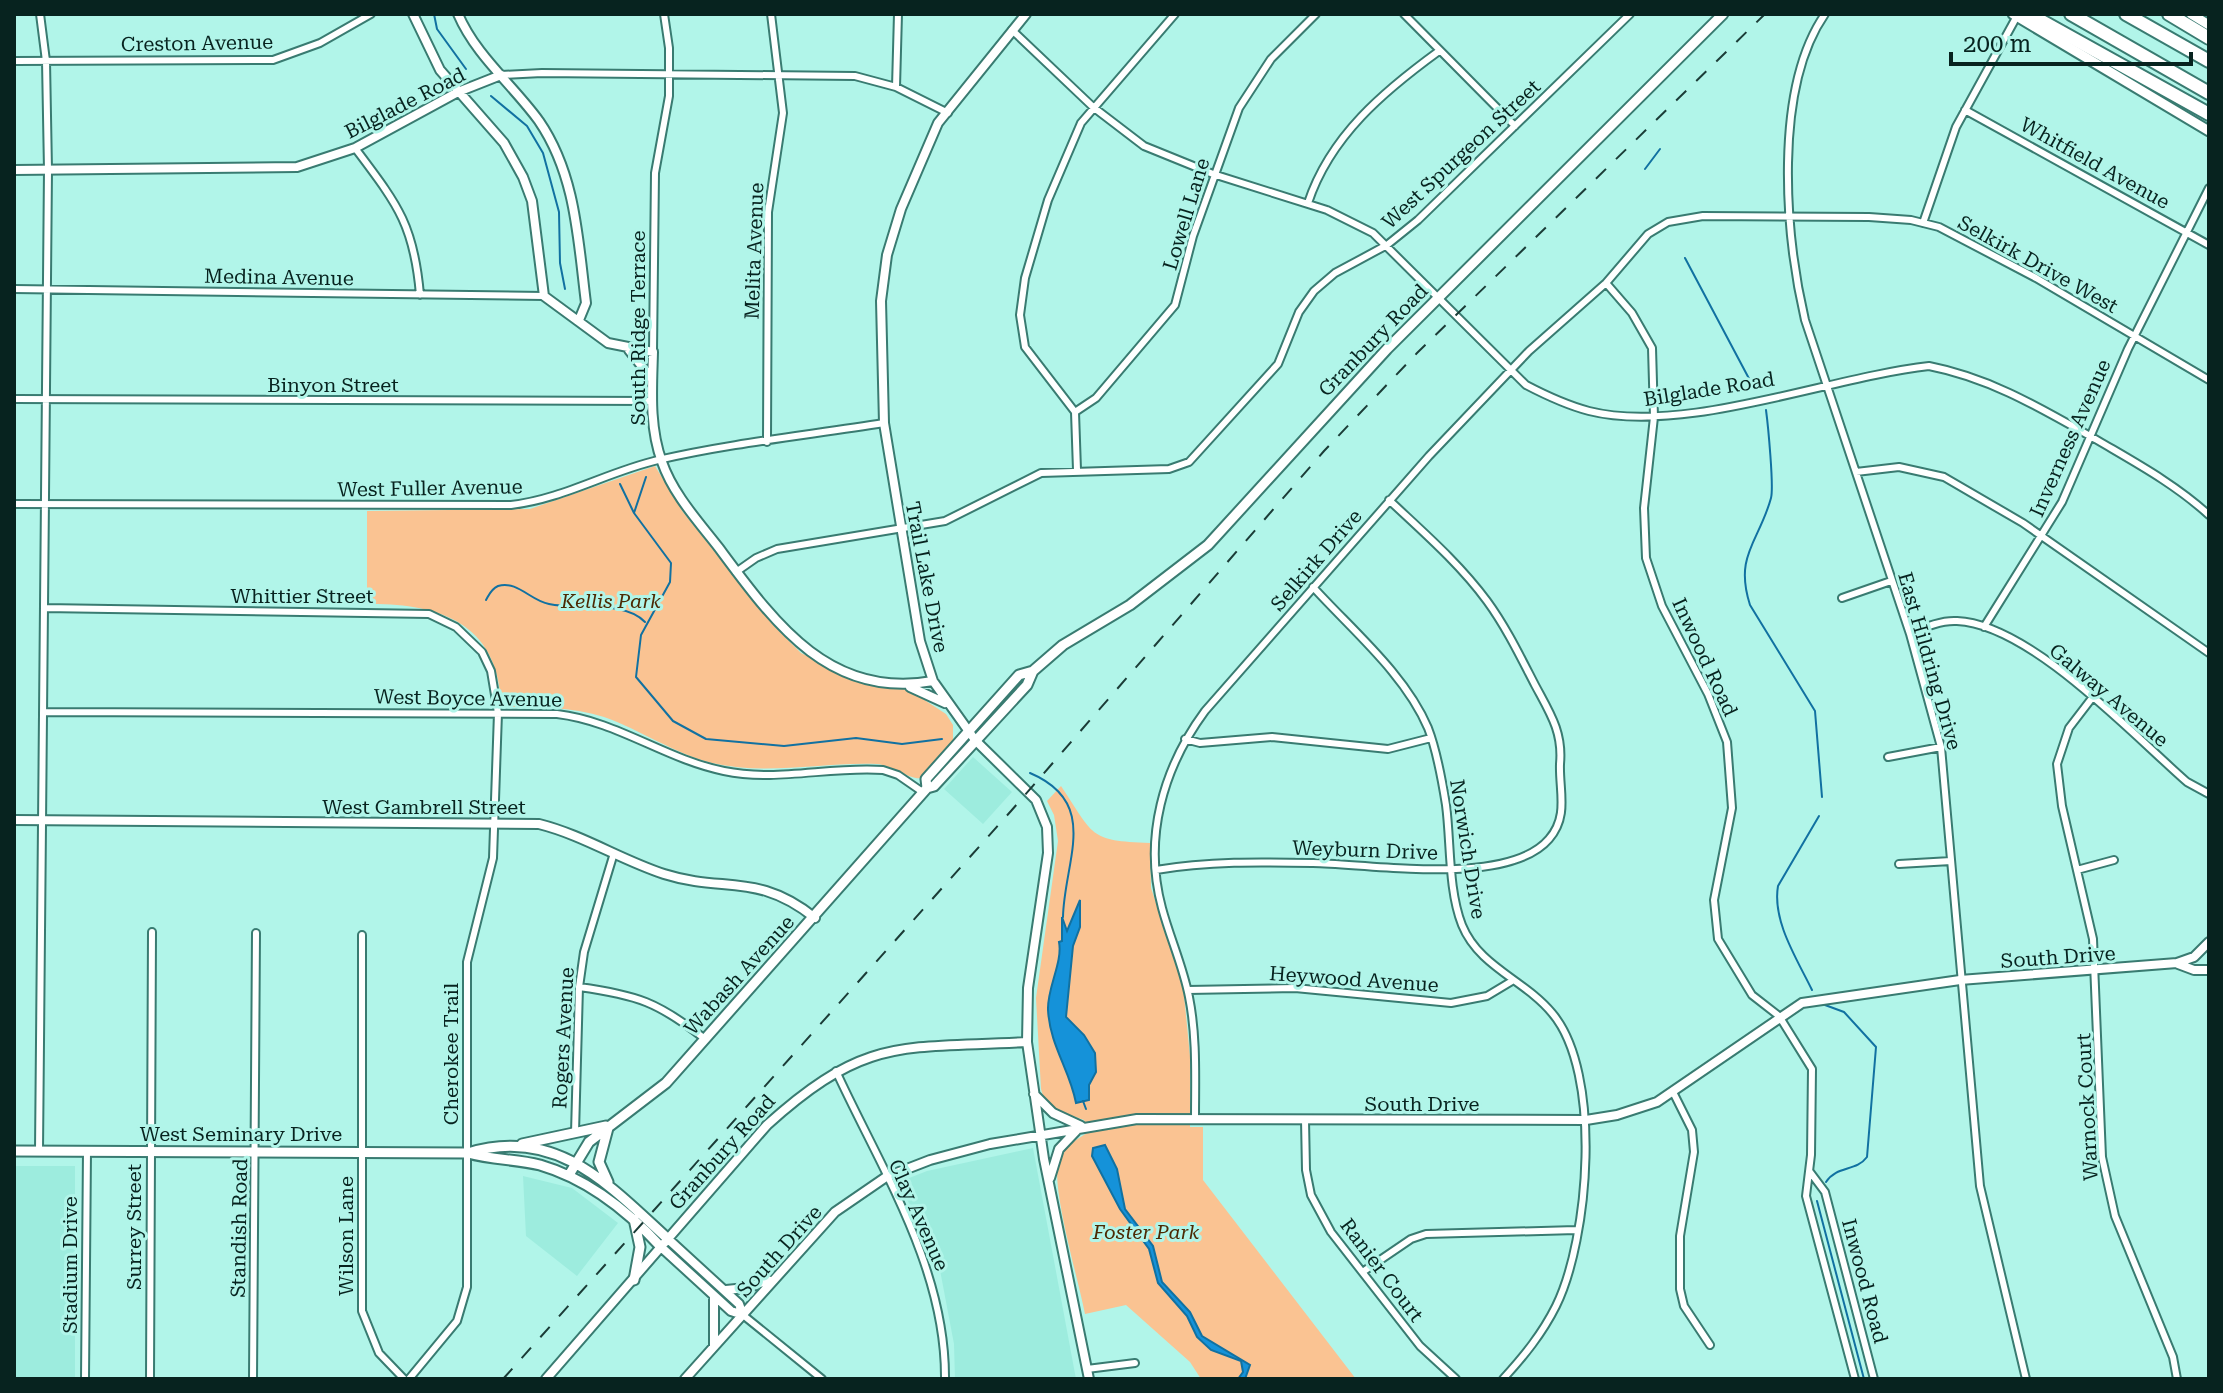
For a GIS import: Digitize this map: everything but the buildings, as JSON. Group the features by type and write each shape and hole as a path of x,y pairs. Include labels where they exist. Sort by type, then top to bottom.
{"highway":[{"path":"2071,14 2209,93"},
{"path":"2126,14 2209,61"},
{"path":"2169,14 2209,38"},
{"path":"2020,15 2209,114"}],"main road":[{"name":"Granbury Road","path":"967,730 1019,675 1033,671 1063,645 1130,605 1208,545 1387,349 1723,14"},
{"path":"2191,14 2209,25"},
{"path":"2020,15 2209,131"},
{"name":"Granbury Road","path":"975,740 1027,685 1033,671"},
{"name":"Wabash Avenue","path":"925,790 926,779 967,730"},
{"name":"Wabash Avenue","path":"569,1175 589,1142 666,1083 925,790 934,786 975,740"},
{"path":"510,1146 609,1125 599,1162 611,1188"},
{"name":"West Seminary Drive","path":"468,1153 491,1146 510,1146 549,1151 575,1161 611,1188 664,1243"},
{"name":"West Seminary Drive","path":"14,1151 468,1153 493,1161 539,1165 569,1175 664,1243"},
{"path":"634,1219 640,1247 634,1280"}],"street":[{"path":"39,1151 48,170 46,61 40,14"},
{"name":"Creston Avenue","path":"14,61 273,60 320,43 371,14"},
{"path":"413,14 434,60 504,143 523,177 532,201 544,296 608,343 629,350 653,352"},
{"path":"458,14 475,44 542,125 566,174 586,303 579,320"},
{"name":"South Ridge Terrace","path":"664,14 669,74 668,113 655,160 652,379 661,459 682,500 736,572 783,630 813,656 838,670 906,686 933,681"},
{"name":"Melita Avenue","path":"767,442 768,212 783,113 771,14"},
{"path":"896,87 898,14"},
{"name":"Trail Lake Drive","path":"1026,14 938,123 901,209 887,255 881,301 884,423 920,641 933,681 975,740 1032,795 1047,827 1048,853 1028,988 1027,1042 1040,1136 1089,1379"},
{"path":"1077,470 1075,412 1025,347 1020,315 1025,278 1068,146 1093,107 1175,14"},
{"name":"Lowell Lane","path":"1075,412 1096,398 1175,305 1213,174 1239,108 1271,59 1316,14"},
{"path":"1404,14 1515,126"},
{"path":"1615,14 1623,22"},
{"name":"West Spurgeon Street","path":"736,572 756,558 777,549 956,518 1032,476 1077,470 1169,469 1189,462 1278,364 1299,312 1314,291 1335,273 1387,245 1450,191 1630,14"},
{"name":"East Hildring Drive","path":"1825,14 1805,49 1794,89 1790,217 1793,269 1805,320 1910,634 1941,747 1980,1186 2026,1379"},
{"path":"1923,223 1945,154 1965,110 2020,15"},
{"name":"Bilglade Road","path":"1012,30 1093,107 1144,146 1213,174 1308,203 1358,224 1387,245 1526,385 1558,401 1591,411 1654,417 1896,370 1942,369 1967,374 2006,390 2163,479 2209,515"},
{"path":"1308,203 1332,150 1356,121 1400,79 1439,51"},
{"name":"Bilglade Road","path":"14,170 276,169 318,163 355,148 458,92 501,75 855,76 896,87 948,113"},
{"name":"Whitfield Avenue","path":"1965,110 2209,245"},
{"path":"355,148 395,201 407,224 417,253 420,295"},
{"name":"Inverness Avenue","path":"1984,627 2043,537 2134,336 2209,188"},
{"name":"Selkirk Drive","path":"1195,1120 1195,1036 1188,990 1161,906 1156,870 1157,824 1162,796 1185,739 1205,711 1389,500 1511,370 1606,283 1648,234 1668,222 1703,216 1790,217"},
{"name":"Selkirk Drive West","path":"1790,217 1869,217 1923,223 1961,236 2209,380"},
{"name":"Inwood Road","path":"1606,283 1632,313 1652,348 1654,417 1644,508 1646,558 1662,606 1708,694 1727,742 1732,808 1714,900 1718,939 1752,995 1779,1016 1812,1069 1810,1172 1806,1196 1855,1379"},
{"name":"Medina Avenue","path":"14,289 544,296"},
{"path":"629,350 652,379"},
{"name":"Binyon Street","path":"14,399 653,401"},
{"name":"West Fuller Avenue","path":"14,504 511,505 555,498 613,473 661,459 884,423"},
{"path":"1856,472 1899,467 1944,477 2043,537 2209,653"},
{"name":"Weyburn Drive","path":"1156,870 1216,862 1453,869 1493,865 1525,856 1551,838 1563,810 1563,746 1553,719 1508,633 1486,599 1450,558 1389,500"},
{"path":"1842,598 1891,581"},
{"name":"Norwich Drive","path":"1313,587 1401,685 1431,738 1445,802 1459,913 1469,938 1478,952 1552,1012 1564,1031 1578,1073 1587,1146 1571,1265 1557,1305 1533,1346 1503,1379"},
{"name":"Whittier Street","path":"44,608 429,614 456,627 482,652 491,671 498,713"},
{"path":"1910,634 1924,627 1958,621 1984,627"},
{"name":"Galway Avenue","path":"1984,627 2030,650 2092,698 2187,782 2209,794"},
{"path":"906,686 948,706"},
{"name":"Warnock Court","path":"2092,698 2069,728 2057,764 2062,806 2096,970 2102,1157 2108,1190 2128,1253 2173,1357 2177,1379"},
{"name":"West Boyce Avenue","path":"43,712 557,714 593,720 679,757 733,773 771,775 883,770 925,790"},
{"name":"Cherokee Trail","path":"406,1379 447,1335 464,1304 468,1153 467,962 470,941 490,874 495,822 498,713"},
{"path":"1185,739 1200,743 1272,737 1388,749 1431,738"},
{"path":"1888,757 1941,747"},
{"name":"West Gambrell Street","path":"14,820 495,822 560,830 680,878 765,889 792,901 815,918"},
{"name":"Rogers Avenue","path":"575,1133 579,987 584,952 614,853"},
{"path":"2077,870 2114,860"},
{"path":"1899,864 1951,861"},
{"name":"Surrey Street","path":"150,1379 152,932"},
{"name":"Standish Road","path":"253,1379 256,933"},
{"name":"Wilson Lane","path":"362,935 362,1311 379,1353 406,1379"},
{"name":"South Drive","path":"685,1379 775,1275 835,1212 886,1177 945,1156 1081,1126 1137,1119 1586,1120 1636,1109 1673,1092 1802,1003 1960,980 2177,963 2194,957 2208,946"},
{"path":"2177,963 2194,970 2209,970"},
{"name":"Heywood Avenue","path":"1188,990 1295,988 1460,1003 1487,996 1512,981"},
{"path":"579,987 645,999 671,1012 705,1039"},
{"name":"Granbury Road","path":"546,1379 767,1125 808,1088 871,1055 923,1044 1027,1042"},
{"name":"Clay Avenue","path":"836,1071 886,1177 932,1286 942,1329 945,1379"},
{"path":"1673,1092 1692,1130 1694,1152 1680,1236 1680,1289 1684,1306 1710,1345"},
{"path":"1033,1093 1053,1113 1081,1126 1059,1149 1049,1183"},
{"name":"Ranier Court","path":"1305,1120 1306,1170 1311,1195 1331,1232 1420,1346 1456,1379"},
{"name":"Stadium Drive","path":"85,1379 87,1151"},
{"name":"Inwood Road","path":"1810,1172 1825,1192 1874,1379"},
{"path":"1806,1196 1825,1192"},
{"path":"1364,1271 1411,1239 1426,1234 1576,1230"},
{"name":"West Seminary Drive","path":"664,1243 726,1290 739,1304 743,1315"},
{"name":"West Seminary Drive","path":"664,1243 731,1311 743,1315 822,1379"},
{"path":"726,1290 746,1288 775,1275"},
{"path":"714,1296 714,1346"},
{"path":"1087,1369 1135,1363"}],"shaded area":[{"path":"973,757 1012,792 983,824 944,789"},
{"path":"1033,1148 1076,1379 955,1379 954,1344 940,1270 899,1182 927,1171"},
{"path":"14,1166 75,1166 75,1379 14,1379"},
{"path":"523,1176 572,1188 618,1223 577,1276 526,1236"}],"green space":[{"name":"Kellis Park","path":"655,466 683,512 774,626 801,653 855,680 909,690 946,714 953,725 953,742 923,778 877,764 774,769 733,767 698,759 604,717 555,708 506,707 501,702 497,674 488,652 475,635 458,622 439,613 416,608 367,604 367,511 530,509"},
{"name":"Foster Park","path":"1061,786 1095,832 1115,840 1150,843 1151,888 1183,985 1190,1056 1190,1127 1203,1127 1203,1180 1356,1379 1201,1379 1190,1362 1126,1305 1085,1314 1062,1215 1057,1177 1062,1154 1087,1133 1084,1120 1056,1110 1044,1099 1036,998 1058,841 1054,815 1047,801"}],"water":[{"path":"1080,900 1080,927 1073,946 1066,1017 1084,1035 1095,1053 1096,1072 1089,1085 1089,1100 1076,1103 1052,1035 1048,1010 1059,958 1059,942 1062,941 1062,917 1067,931"},
{"path":"1105,1145 1117,1169 1125,1209 1153,1246 1162,1282 1190,1312 1202,1336 1250,1365 1245,1379 1238,1379 1243,1372 1241,1361 1211,1350 1197,1337 1187,1316 1158,1283 1149,1249 1120,1209 1092,1156 1093,1148"}],"waterway":[{"path":"434,14 437,29 466,69"},
{"path":"491,96 527,126 543,153 559,212 560,263 565,289"},
{"path":"1645,169 1660,149"},
{"path":"1685,258 1754,388"},
{"path":"1766,410 1772,492 1746,561 1746,588 1750,605 1815,711 1822,797"},
{"path":"634,513 646,477"},
{"path":"620,484 634,513 671,563 670,582 641,635 636,677 673,721 706,739 784,746 856,738 902,744 942,739"},
{"path":"486,600 490,592 505,585 549,604 613,608 636,615 645,622"},
{"path":"1030,773 1052,786 1065,800 1072,817 1074,835 1063,917"},
{"path":"1812,990 1787,940 1777,899 1778,886 1819,816"},
{"path":"1825,1005 1844,1012 1876,1047 1867,1157 1858,1165 1836,1173 1826,1182"},
{"path":"1083,1101 1086,1109"},
{"path":"1817,1201 1864,1379"}],"railway":[{"path":"503,1379 1011,811 1324,451 1417,353 1765,14"}]}
